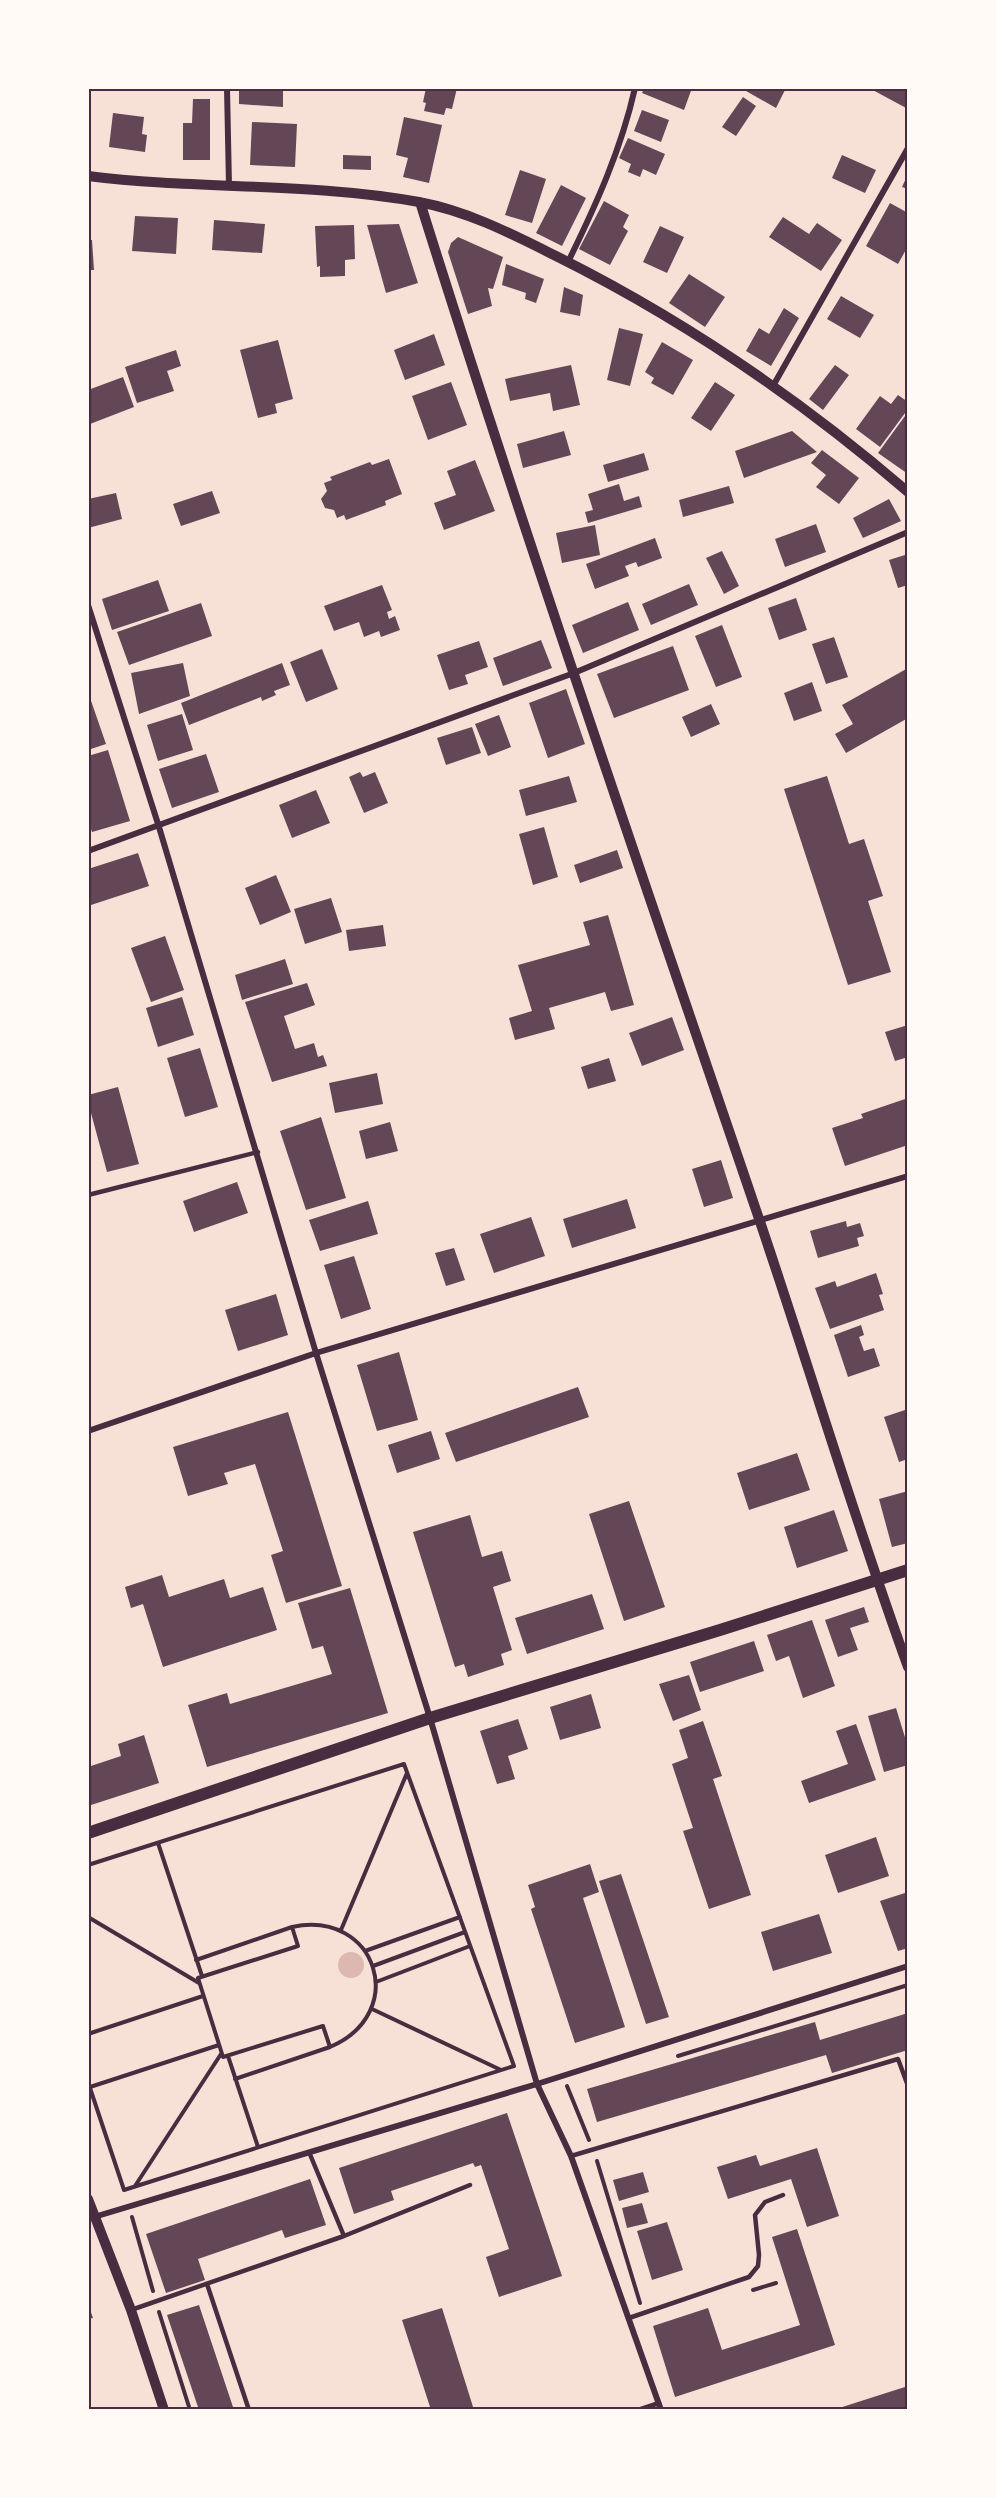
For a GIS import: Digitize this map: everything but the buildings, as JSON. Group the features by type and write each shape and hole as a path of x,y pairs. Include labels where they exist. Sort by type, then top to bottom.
{"main road":[{"path":"88,1833 430,1718 908,1570"}],"street":[{"path":"227,88 229,186"},
{"path":"568,262 612,166 626,128 635,88"},
{"path":"773,386 908,148"},
{"path":"88,176 363,194 420,202 484,220 650,306 773,386 908,492"},
{"path":"420,202 489,423 760,1221 876,1580 908,1667"},
{"path":"88,851 159,827 574,673 908,532"},
{"path":"88,605 159,827 258,1152 316,1353 430,1718 537,2084 571,2156 660,2406"},
{"path":"88,1431 316,1353 908,1176"},
{"path":"91,2218 537,2084 908,1966"},
{"path":"88,2199 91,2218 131,2310 164,2409"}],"lane":[{"path":"88,1195 258,1152"},
{"path":"571,2156 898,2060 908,2086"},
{"path":"309,2152 344,2236"},
{"path":"131,2310 344,2236 470,2185"},
{"path":"629,2318 749,2277 758,2266 755,2215 765,2202 783,2195"},
{"path":"207,2284 249,2409"},
{"path":"638,2409 660,2406"}],"path":[{"path":"88,1866 404,1764 514,2066 124,2190 89,2085 219,2045"},
{"path":"341,1930 407,1773"},
{"path":"158,1843 202,1976"},
{"path":"88,1917 200,1984"},
{"path":"365,1951 460,1917"},
{"path":"196,1960 309,1923 341,1930 355,1939 373,1966 376,1982 372,2009 356,2033 330,2047 235,2079"},
{"path":"292,1927 298,1946 198,1978 221,2053 223,2058 324,2026 330,2047"},
{"path":"373,1966 465,1932"},
{"path":"376,1982 470,1946"},
{"path":"670,2058 908,1985"},
{"path":"88,2034 204,1996"},
{"path":"372,2009 501,2070"},
{"path":"135,2187 221,2053"},
{"path":"228,2056 258,2147"},
{"path":"562,2075 593,2149 643,2313"},
{"path":"568,2089 579,2086"}],"shaded area":[{"path":"351,1952 360,1956 364,1965 360,1974 351,1978 342,1974 338,1965 342,1956"}]}
